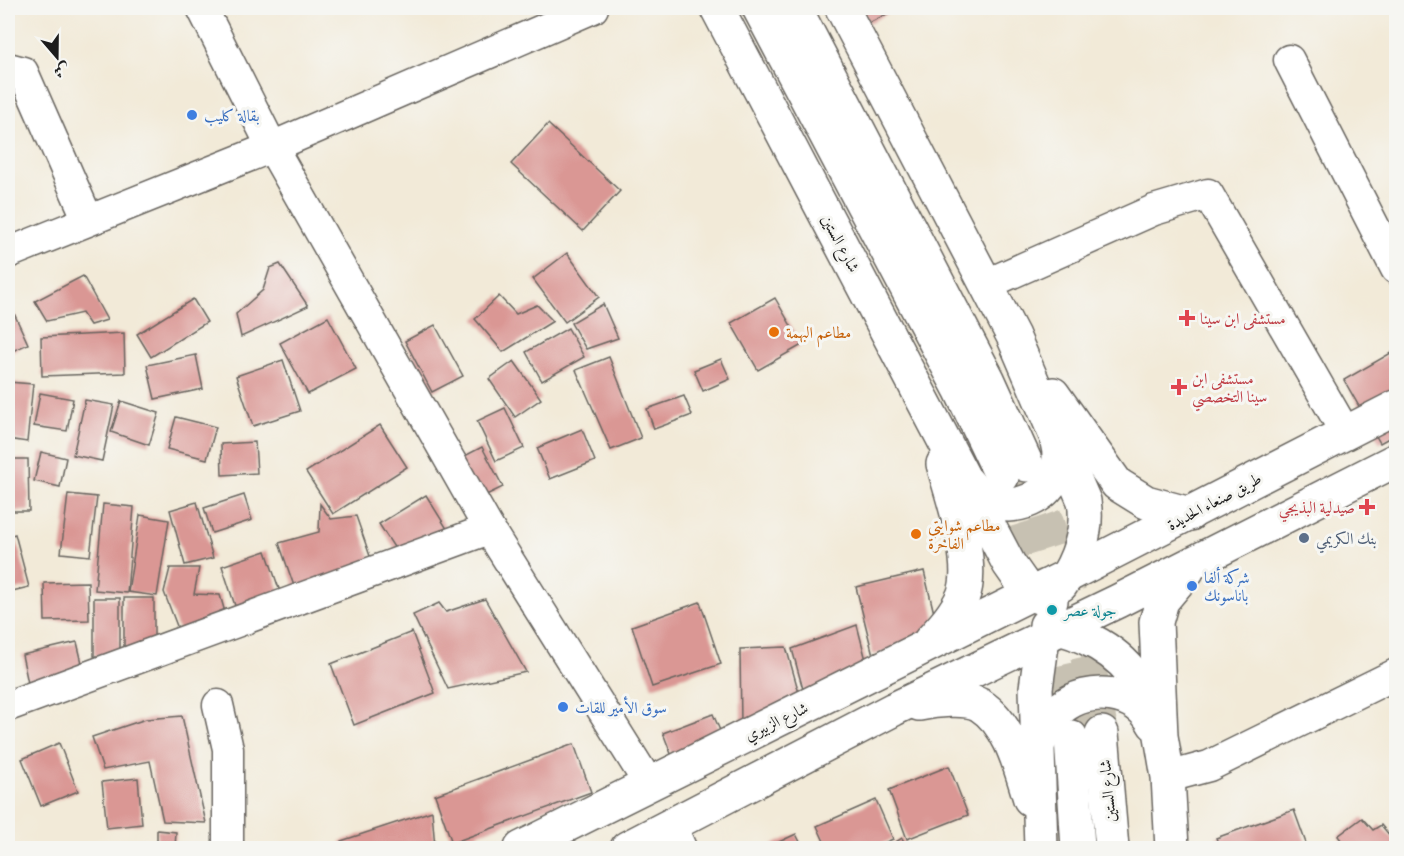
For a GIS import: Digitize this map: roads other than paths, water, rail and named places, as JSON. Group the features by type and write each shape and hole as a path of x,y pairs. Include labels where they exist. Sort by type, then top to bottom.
{"main road":[{"name":"شارع الستين","path":"717,8 965,479"},
{"path":"759,8 960,389 1014,471 988,379 795,8"},
{"path":"846,9 1013,336 1084,501 1087,518 1083,538 1050,611 1036,688 1041,842"},
{"path":"1013,336 1117,484 1146,502 1190,514"},
{"name":"طريق صنعاء الحديدة","path":"1050,611 1106,557 1396,407"},
{"path":"924,648 948,621 964,594 966,559 927,408"},
{"path":"965,479 984,500 998,505 1013,506 1028,503 1042,495 1053,483 1059,459 1055,435"},
{"path":"627,849 676,838 894,709 1011,654 1050,611 1118,601 1396,460"},
{"path":"965,479 1009,564 1050,611 1125,665 1139,683 1161,736"},
{"path":"1172,849 1168,777 1161,736 1156,622 1162,601 1195,563"},
{"name":"شارع الزبيري","path":"521,849 988,616 1050,611"},
{"path":"1039,743 1046,724 1060,708 1077,698 1097,693 1118,695 1136,704 1151,718 1161,736"},
{"path":"894,709 943,700 978,704 1001,726 1016,755 1041,842"},
{"name":"شارع الستين","path":"1078,849 1087,735 1112,849"}],"street":[{"path":"202,8 272,147 489,529 649,784"},
{"path":"8,252 272,147 593,8"},
{"path":"1289,60 1396,269"},
{"path":"8,68 23,72 88,220"},
{"path":"987,284 1154,210 1208,194 1345,432"},
{"path":"8,706 489,529"},
{"path":"1168,777 1209,766 1396,674"},
{"path":"218,705 228,749 228,849"}],"tunnel":[{"path":"1028,469 1081,632 1102,733"},
{"path":"1002,478 1041,604 1070,732"}],"place":[{"name":"بقالة كليب","path":"192,115"},
{"name":"مستشفى ابن سينا","path":"1187,318"},
{"name":"مطاعم البهمة","path":"774,332"},
{"name":"مستشفى ابن سينا التخصصي","path":"1179,387"},
{"name":"صيدلية البذيجي","path":"1367,507"},
{"name":"مطاعم شوايتي الفاخرة","path":"916,534"},
{"name":"بنك الكريمي","path":"1304,538"},
{"name":"شركة ألفا باناسونك","path":"1192,586"},
{"name":"جولة عصر","path":"1052,610"},
{"name":"سوق الأمير للقات","path":"563,707"}]}
